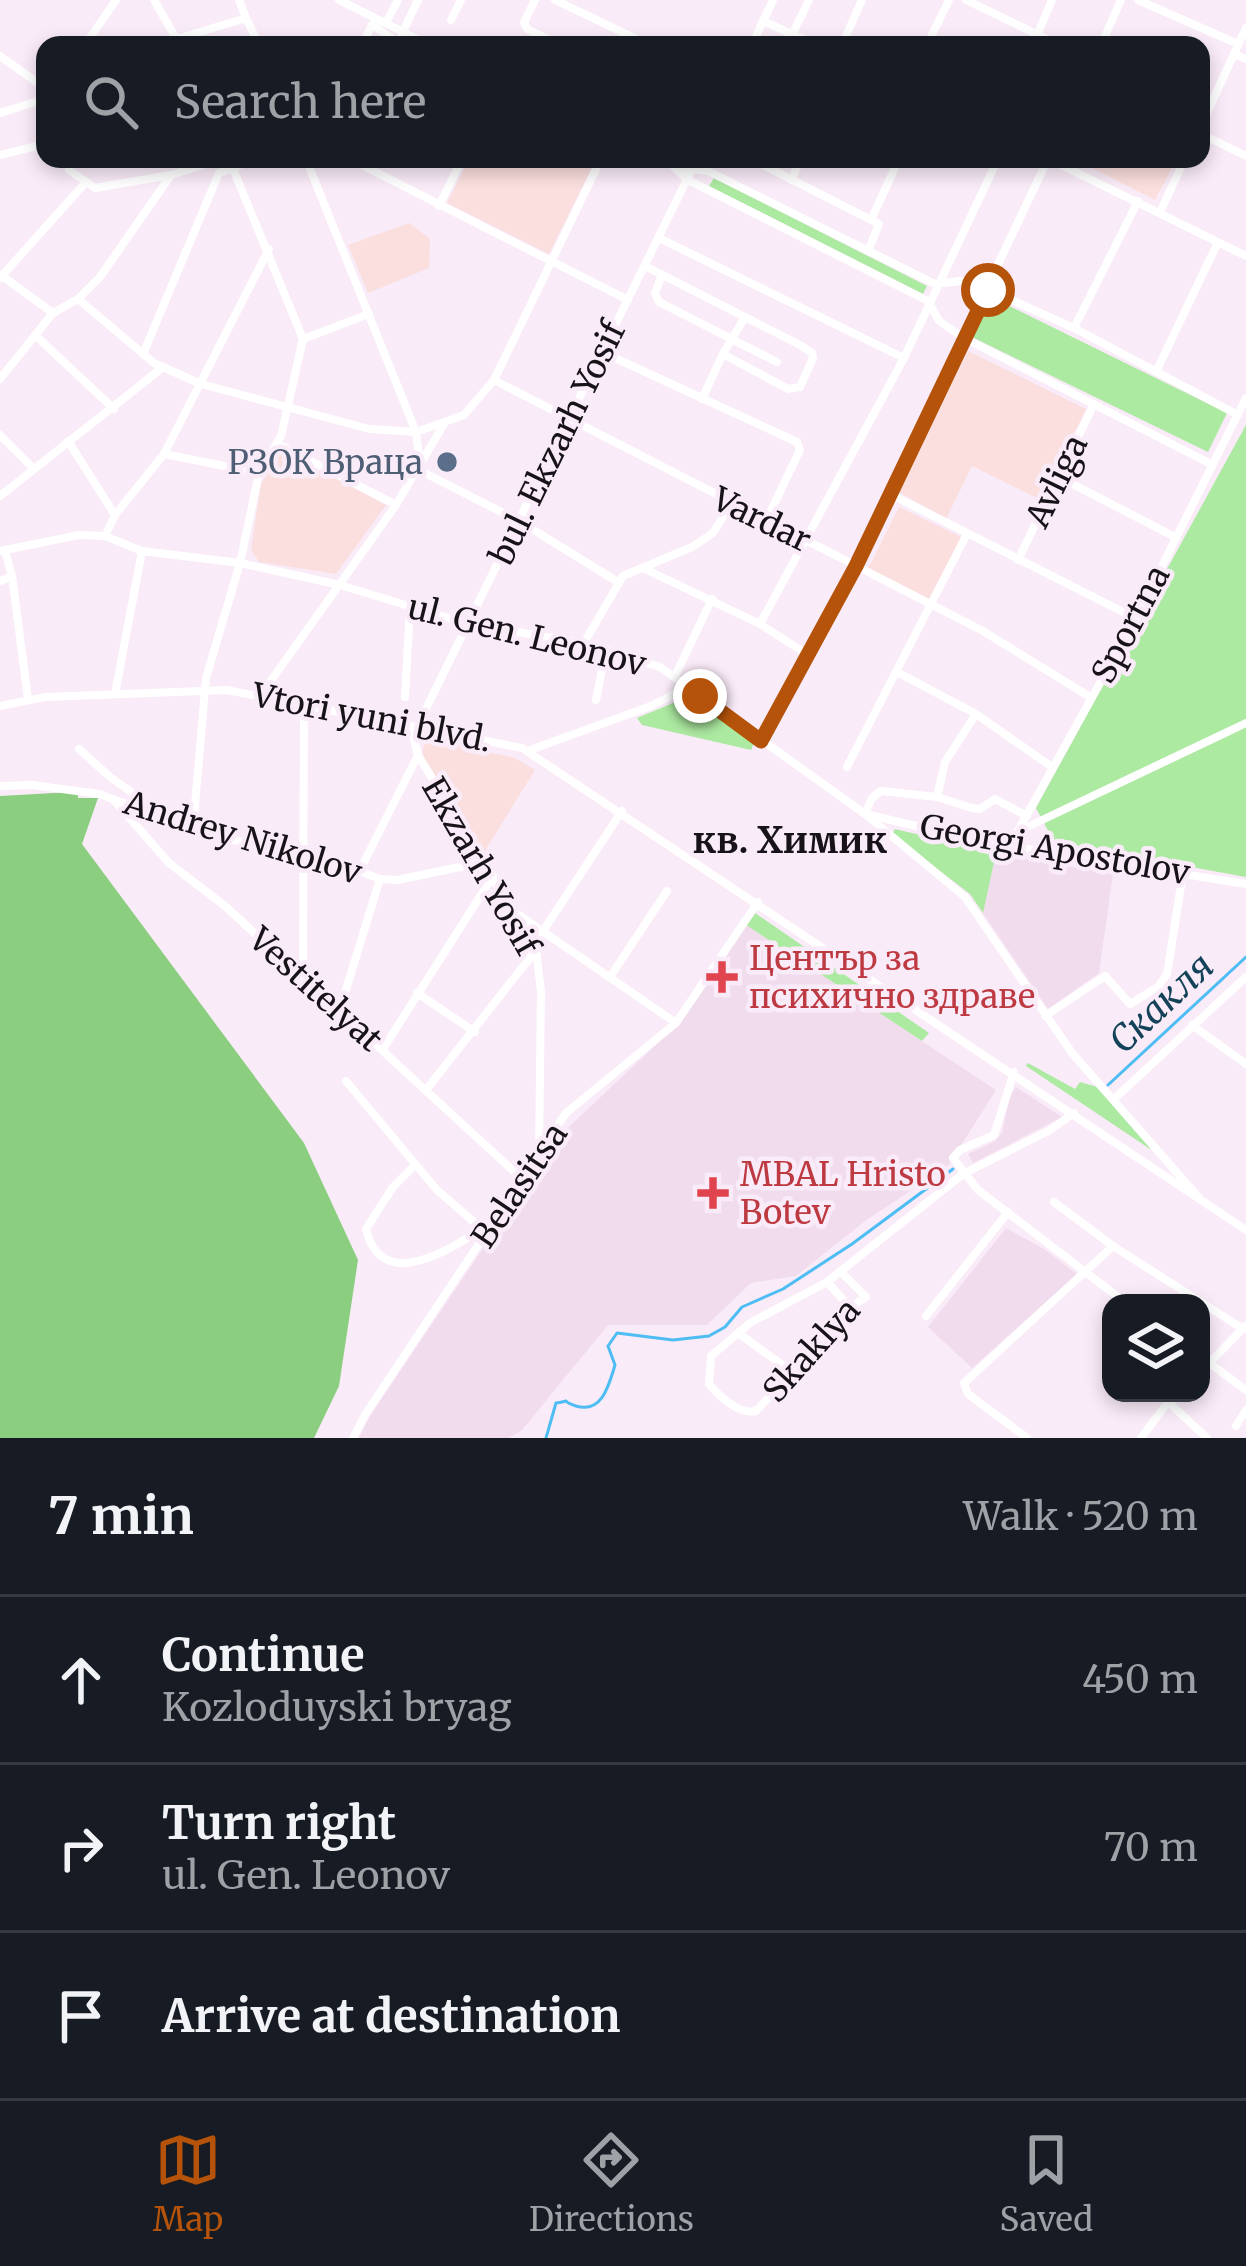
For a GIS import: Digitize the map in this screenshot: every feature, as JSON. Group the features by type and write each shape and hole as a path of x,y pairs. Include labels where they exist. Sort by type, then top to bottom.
{"street":[{"path":"92,36 116,0"},
{"path":"154,0 175,36"},
{"path":"239,0 255,36"},
{"path":"339,0 395,36"},
{"path":"386,23 398,0"},
{"path":"400,36 418,0"},
{"path":"452,20 461,0"},
{"path":"535,0 524,22 527,29 542,36"},
{"path":"555,0 630,36"},
{"path":"756,36 773,0"},
{"path":"792,36 809,0"},
{"path":"846,36 862,0"},
{"path":"931,36 949,0"},
{"path":"966,0 1037,35 1052,0"},
{"path":"1105,36 1121,0"},
{"path":"1138,0 1236,49 1246,59"},
{"path":"196,36 246,18"},
{"path":"374,21 386,23 397,36"},
{"path":"366,36 374,21"},
{"path":"763,21 799,36"},
{"path":"1210,106 1246,28"},
{"path":"0,56 36,82"},
{"path":"0,113 36,102"},
{"path":"1210,129 1246,156"},
{"path":"0,155 36,145"},
{"path":"69,170 95,188 192,168"},
{"path":"143,354 223,168"},
{"path":"193,828 205,689 259,473 278,444 303,339 231,168"},
{"path":"309,168 416,432 419,466"},
{"path":"367,168 628,300"},
{"path":"439,206 458,168"},
{"path":"78,299 162,368 201,384 369,429 416,432 464,415 494,380 596,168"},
{"path":"675,168 688,180 928,301 939,321 966,339 1213,465"},
{"path":"682,168 712,172 934,284 966,281 1074,328 1238,415"},
{"path":"768,168 879,224 868,251"},
{"path":"791,180 797,168"},
{"path":"871,220 895,168"},
{"path":"760,624 904,358 994,168"},
{"path":"761,741 856,566 1045,168"},
{"path":"1068,168 1246,256"},
{"path":"1160,212 1181,168"},
{"name":"bul. Ekzarh Yosif","path":"417,728 692,170"},
{"path":"0,379 53,313 78,299 100,277 171,175"},
{"path":"53,313 1,276 86,182"},
{"path":"1074,328 1138,201"},
{"path":"659,238 904,358"},
{"path":"1156,372 1218,242"},
{"path":"105,536 115,515 164,454 269,249"},
{"path":"645,266 812,352 800,387 788,389 723,355"},
{"path":"662,275 655,293 659,302 777,362"},
{"path":"303,339 369,314"},
{"path":"702,399 745,317"},
{"path":"35,335 114,409"},
{"path":"602,352 800,446 766,521"},
{"path":"0,496 162,368"},
{"name":"Vardar","path":"494,380 931,604 1090,697"},
{"name":"Sportna","path":"1009,847 1136,618 1246,398"},
{"name":"Avliga","path":"1018,560 1094,404"},
{"path":"260,697 396,505 444,422"},
{"path":"0,435 32,468"},
{"path":"68,441 115,515"},
{"path":"278,444 396,505"},
{"path":"164,454 259,473"},
{"path":"419,466 519,520 618,582"},
{"path":"1057,476 1175,537"},
{"path":"890,494 1136,618"},
{"path":"584,643 618,582 713,533 730,504"},
{"path":"848,767 967,534"},
{"name":"ul. Gen. Leonov","path":"2,551 79,535 105,536 142,551 240,563 340,584 468,624 584,643 675,676 865,814 964,897 1045,1016 1200,1199"},
{"path":"2,551 12,576 28,699"},
{"path":"115,694 142,551"},
{"path":"643,568 760,624 808,655"},
{"path":"0,581 12,576"},
{"path":"675,676 712,599"},
{"path":"405,697 410,607"},
{"path":"596,700 606,649"},
{"path":"897,672 976,713 1052,767"},
{"path":"529,751 651,706 688,687"},
{"name":"Vtori yuni blvd.","path":"0,706 28,699 205,689 529,751 1246,1230"},
{"path":"303,976 304,706"},
{"path":"937,797 945,762 976,713"},
{"path":"1018,832 1246,722"},
{"name":"Ekzarh Yosif","path":"417,728 413,743 418,755 536,950 541,992 539,1152"},
{"path":"79,749 163,814"},
{"path":"360,870 418,755"},
{"name":"Andrey Nikolov","path":"0,786 32,785 112,799 220,838 306,852 380,879 397,880 484,862"},
{"path":"865,814 880,791 937,797 980,808 995,799 1027,816"},
{"name":"Vestitelyat","path":"112,799 134,818 169,863 225,906 521,1178"},
{"path":"426,1090 536,950 547,925 622,811"},
{"name":"Georgi Apostolov","path":"865,814 1009,847 1246,884"},
{"path":"1045,1016 1106,976 1130,1004 1158,987 1167,974 1184,873"},
{"path":"382,1049 493,876"},
{"path":"340,1009 380,879"},
{"path":"610,977 667,891"},
{"name":"Belasitsa","path":"353,1438 566,1113 676,1022 758,902"},
{"path":"514,912 676,1022"},
{"path":"1114,1099 1246,977"},
{"path":"417,993 475,1032"},
{"path":"1192,1025 1246,1064"},
{"path":"1014,1072 994,1135 953,1158 963,1174 1007,1212 1113,1294"},
{"path":"346,1081 415,1166 482,1228"},
{"name":"Skaklya","path":"840,1271 866,1297 849,1306 751,1413 716,1392 709,1384 711,1355 738,1333 827,1282 840,1271 963,1174 1075,1113"},
{"path":"1146,1161 1157,1157 1157,1146"},
{"path":"415,1166 392,1186 366,1229 379,1256 404,1263 436,1258 494,1220"},
{"path":"1054,1202 1113,1246 1245,1327 1211,1364 1246,1390"},
{"path":"926,1316 1007,1212"},
{"path":"1028,1438 968,1394 964,1383 1113,1246"},
{"path":"827,1282 849,1306"},
{"path":"738,1333 792,1372"},
{"path":"1142,1438 1167,1402"},
{"path":"1176,1402 1208,1438"},
{"path":"1236,1426 1246,1410"}],"shaded area":[{"path":"464,168 592,168 549,254 447,203"},
{"path":"1092,168 1172,168 1155,200"},
{"path":"409,223 430,239 429,268 368,293 348,245"},
{"path":"968,351 1086,409 1041,500 972,466 946,519 899,492"},
{"path":"283,451 386,505 336,574 259,562 251,549 261,484"},
{"path":"899,507 961,537 930,600 868,569"},
{"path":"425,738 515,758 535,770 483,854 422,756"},
{"path":"996,853 1113,874 1099,973 1048,1009 983,913"},
{"name":"MBAL Hristo Botev","path":"746,925 996,1090 948,1166 865,1221 796,1276 751,1283 707,1325 608,1325 522,1430 509,1438 359,1438 558,1137 676,1026"},
{"path":"1016,1087 1062,1117 973,1163 968,1154 1002,1133"},
{"path":"1006,1228 1077,1274 972,1368 928,1327"}],"green space":[{"path":"714,178 927,286 923,294 709,186"},
{"path":"991,297 1227,413 1208,452 972,337"},
{"path":"1246,425 1246,877 1054,842 1036,808"},
{"path":"690,696 755,741 751,750 642,725 637,718"},
{"path":"72,792 78,798 98,798 82,844 304,1143 358,1260 339,1386 314,1438 0,1438 0,796"},
{"path":"895,829 996,853 983,913 970,894 892,834"},
{"path":"755,913 929,1033 922,1041 746,925"},
{"path":"1026,1066 1075,1089 1080,1082 1101,1088 1153,1147"}],"waterway":[{"name":"Скакля","path":"1108,1085 1246,957"},
{"name":"Скакля","path":"546,1438 556,1403 592,1406 603,1396 615,1365 608,1346 617,1333 673,1340 709,1336 725,1327 742,1307 783,1289 852,1244 953,1169"}],"place":[{"name":"РЗОК Враца","path":"447,462"},
{"name":"Център за психично здраве","path":"722,977"},
{"name":"MBAL Hristo Botev","path":"713,1193"}],"district":[{"name":"кв. Химик","path":"790,840"}],"route":[{"path":"700,696 761,741 856,566 988,290"}]}
